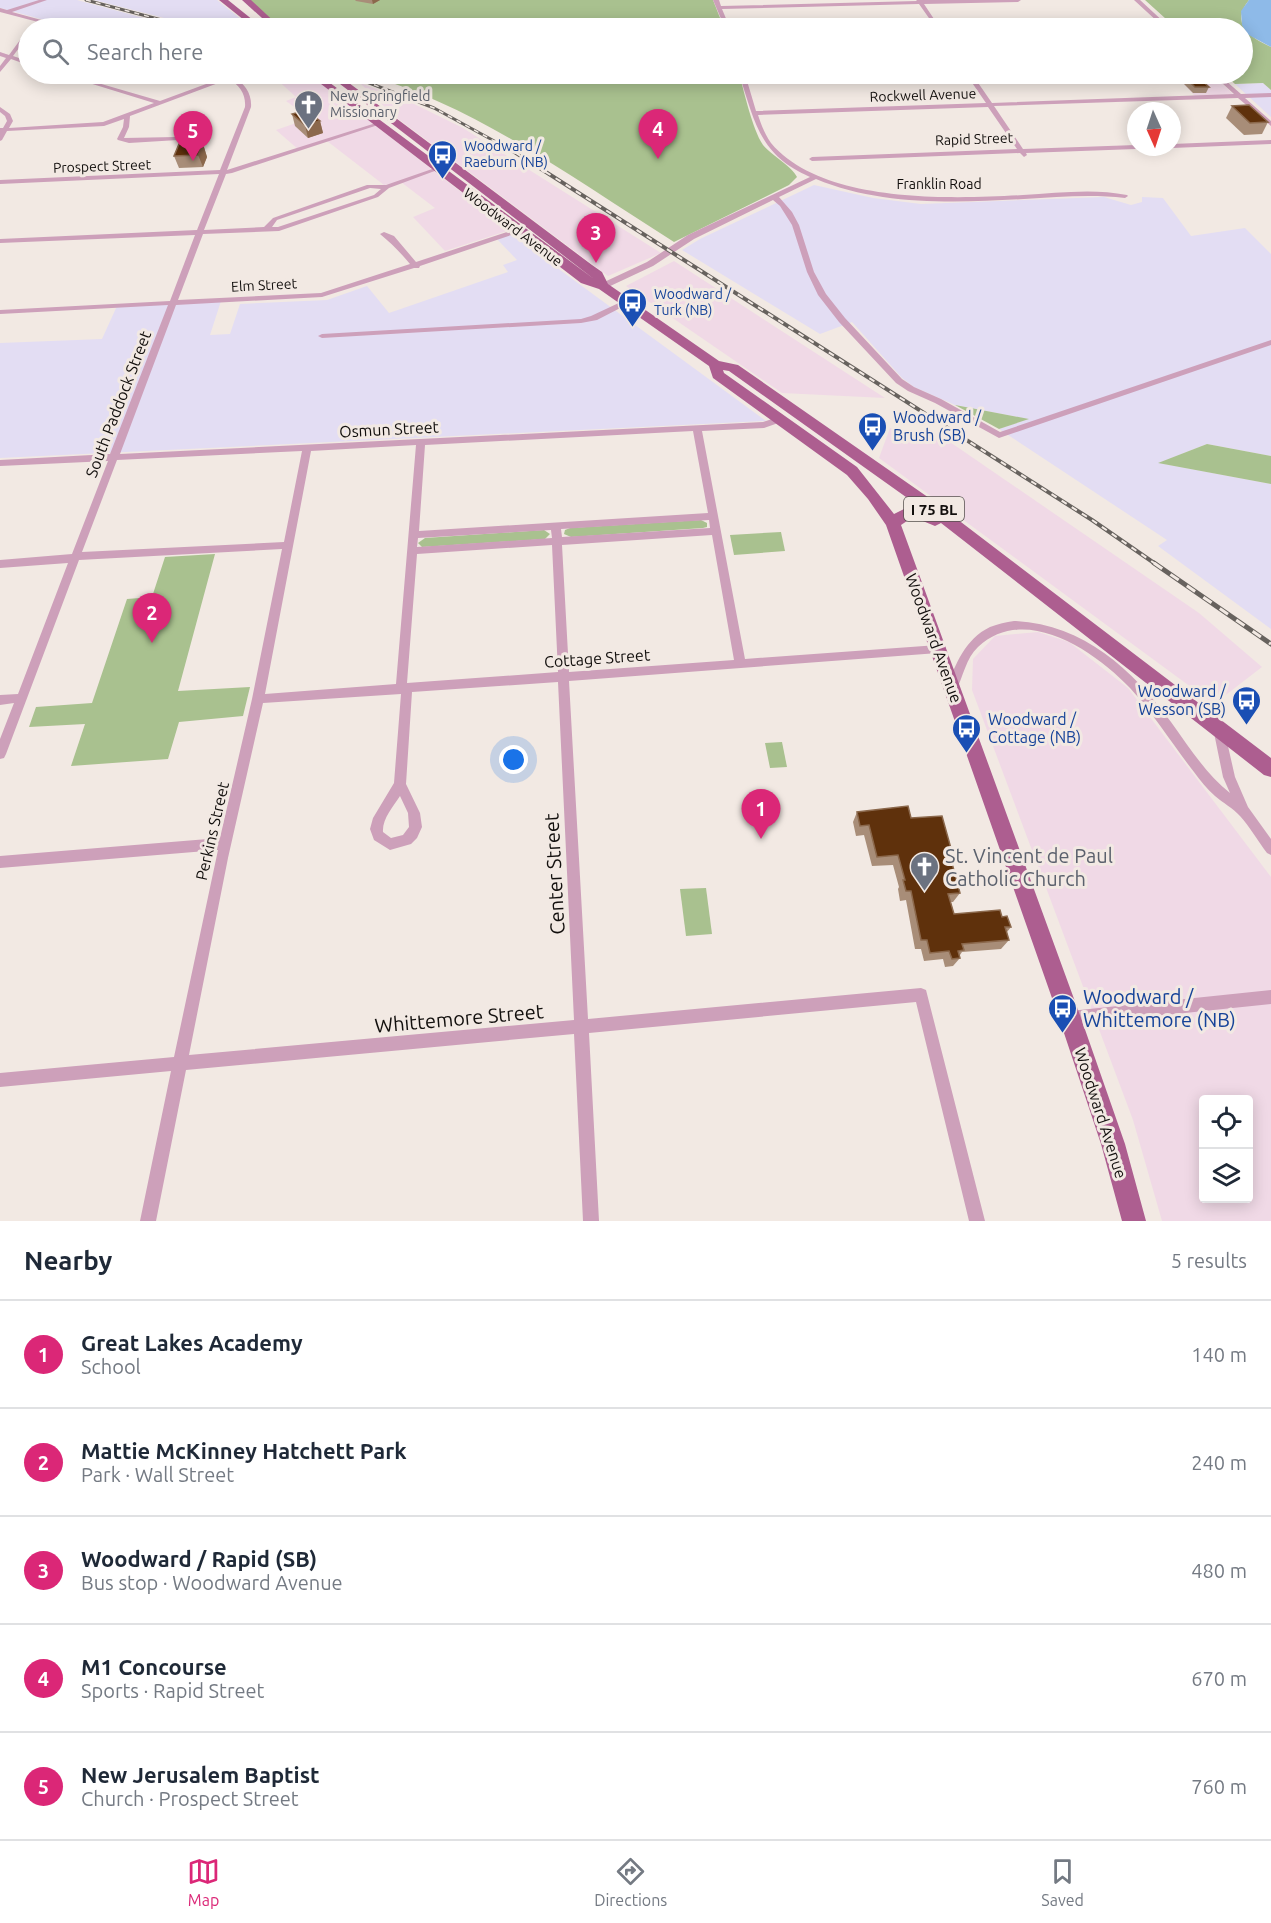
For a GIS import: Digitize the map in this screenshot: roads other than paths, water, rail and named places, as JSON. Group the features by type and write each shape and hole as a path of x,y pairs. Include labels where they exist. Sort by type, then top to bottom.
{"main road":[{"path":"223,0 246,18"},
{"path":"246,0 266,18"},
{"name":"Woodward Avenue","path":"326,84 585,280 603,286 715,364 733,368 855,452 1012,569 1271,769"},
{"name":"Woodward Avenue","path":"345,84 598,275 603,286"},
{"path":"378,124 385,121 422,149 435,152"},
{"path":"437,169 446,170 472,190 481,187"},
{"name":"Woodward Avenue","path":"715,364 718,375 852,471 873,495 893,524 1070,1018 1113,1144 1134,1221"},
{"path":"893,524 904,512 916,511 927,514 979,551 1012,569"}],"street":[{"path":"2,11 44,0"},
{"path":"716,0 723,18"},
{"path":"719,8 1018,0"},
{"path":"1137,0 1156,18"},
{"path":"920,1 931,18"},
{"path":"2,11 27,18"},
{"path":"0,70 18,46"},
{"path":"0,54 18,60"},
{"path":"97,84 161,103"},
{"path":"3,130 90,126 127,116 207,84"},
{"name":"South Paddock Street","path":"0,754 249,101 240,84"},
{"name":"Franklin Road","path":"745,84 764,136 776,152 790,164 816,177 864,192 914,199 1101,193 1125,196"},
{"path":"976,84 1022,153"},
{"path":"1225,84 1271,124"},
{"name":"Rockwell Avenue","path":"755,113 1271,95"},
{"path":"0,109 10,118 0,139"},
{"path":"127,116 126,127 120,139 129,141 176,140"},
{"name":"Prospect Street","path":"0,182 222,173 378,124"},
{"path":"1181,146 1271,142"},
{"name":"Rapid Street","path":"812,159 1127,147"},
{"path":"0,241 266,230 288,227 376,196 387,187 437,169"},
{"path":"603,286 650,264 691,237 816,177"},
{"path":"266,230 275,219 322,202 369,186 387,187"},
{"path":"774,197 788,209 812,276 822,294 902,384 999,435 1271,342"},
{"name":"Elm Street","path":"0,312 322,296 519,231"},
{"path":"384,234 391,238 416,266"},
{"path":"322,336 581,321 594,318 626,303"},
{"name":"Osmun Street","path":"0,463 697,429 764,425 778,420"},
{"path":"697,429 740,664"},
{"path":"400,784 417,818 417,826 407,840 390,844 378,836 376,825 400,784 412,551 421,442"},
{"name":"Perkins Street","path":"148,1221 258,699 307,448"},
{"path":"414,535 712,516"},
{"name":"Center Street","path":"556,526 591,1221"},
{"path":"412,551 715,531"},
{"path":"0,564 87,555 288,544"},
{"path":"952,688 970,648 984,636 1001,629 1019,626 1034,626 1058,631 1086,646 1130,681 1218,791 1243,812 1271,849"},
{"name":"Cottage Street","path":"258,699 938,649"},
{"path":"0,700 21,698"},
{"path":"1219,728 1229,777 1243,812"},
{"path":"0,862 226,843"},
{"name":"Whittemore Street","path":"0,1080 921,995 977,1221"},
{"path":"1070,1018 1271,998"}],"water":[{"path":"1249,0 1271,0 1271,47 1253,37 1253,18 1242,18 1241,11"}],"railway":[{"path":"86,0 154,18"},
{"path":"372,84 434,108 507,148"},
{"path":"505,146 1092,520 1157,565"},
{"path":"1154,563 1271,644"}],"place":[{"name":"New Springfield Missionary","path":"309,130"},
{"name":"M1 Concourse","path":"658,159"},
{"name":"New Jerusalem Baptist","path":"193,161"},
{"name":"Woodward / Raeburn (NB)","path":"443,180"},
{"name":"Woodward / Rapid (SB)","path":"596,263"},
{"name":"Woodward / Turk (NB)","path":"633,328"},
{"name":"Woodward / Brush (SB)","path":"872,452"},
{"name":"Mattie McKinney Hatchett Park","path":"152,643"},
{"name":"Woodward / Wesson (SB)","path":"1247,726"},
{"name":"Woodward / Cottage (NB)","path":"967,754"},
{"name":"Great Lakes Academy","path":"761,839"},
{"name":"St. Vincent de Paul Catholic Church","path":"924,892"},
{"name":"Woodward / Whittemore (NB)","path":"1062,1034"}]}
